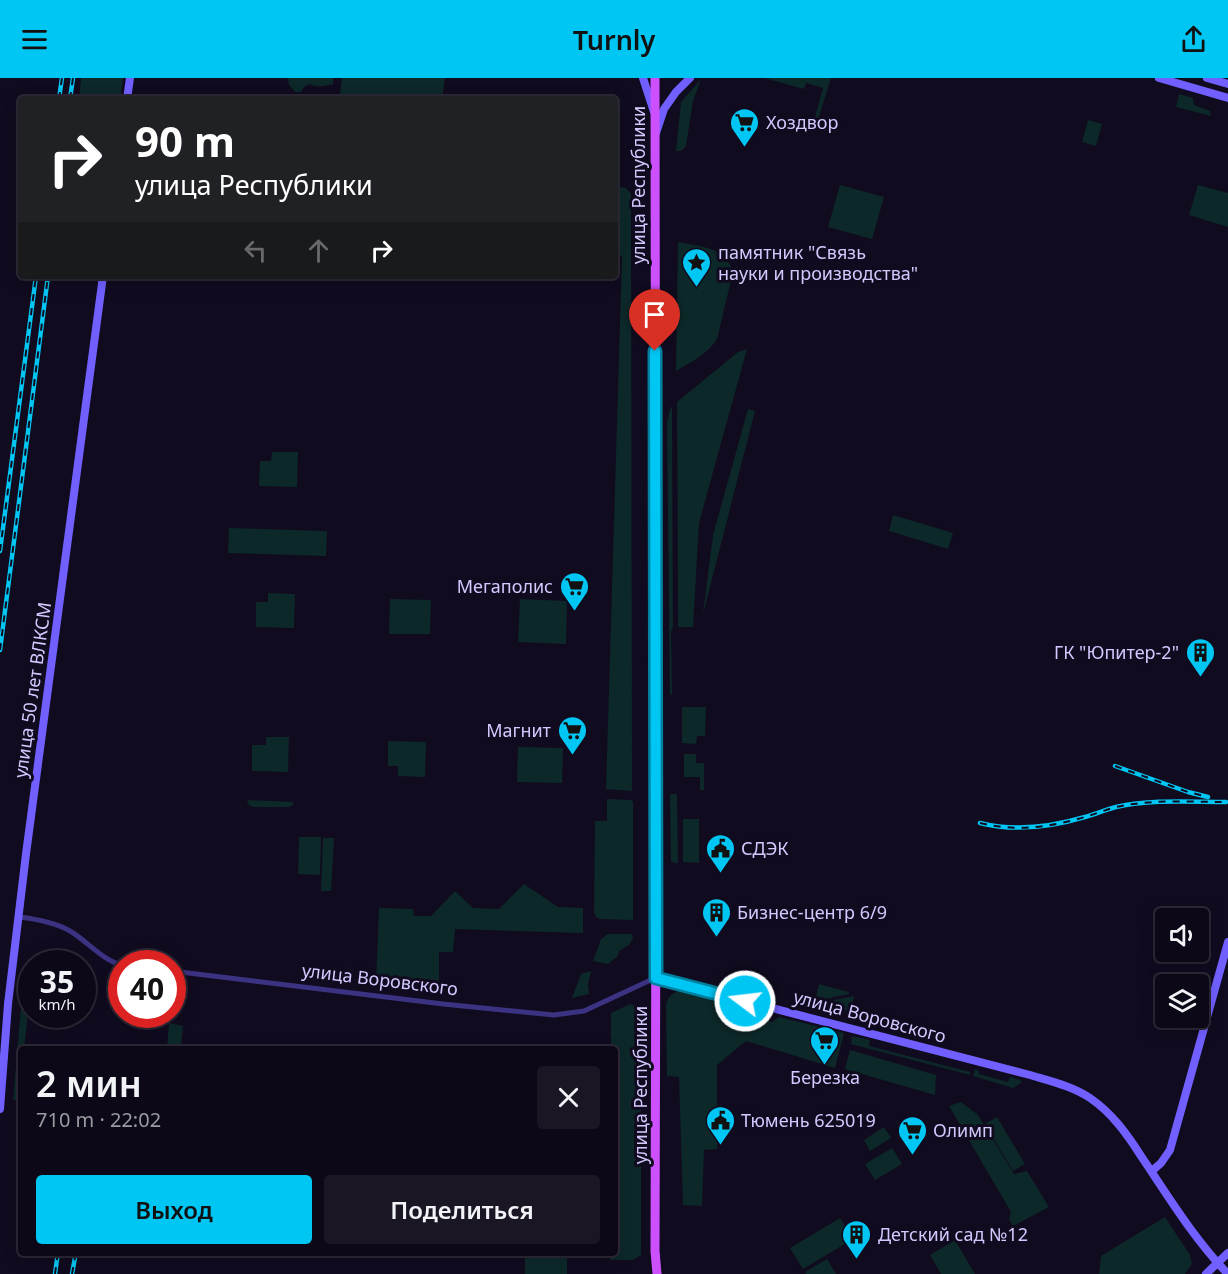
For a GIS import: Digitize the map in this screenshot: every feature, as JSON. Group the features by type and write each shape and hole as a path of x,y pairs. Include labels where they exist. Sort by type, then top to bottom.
{"main road":[{"name":"улица Республики","path":"654,1271 655,78"}],"street":[{"path":"127,96 129,78"},
{"path":"643,78 654,112"},
{"path":"655,136 664,108 690,78"},
{"path":"1159,78 1228,98"},
{"path":"1207,78 1228,84"},
{"name":"улица 50 лет ВЛКСМ","path":"0,1109 8,1004 103,279"},
{"path":"19,917 48,922 68,929 108,959"},
{"path":"1152,1171 1170,1150 1228,942"},
{"name":"улица Воровского","path":"186,973 554,1015 584,1011 656,978 1030,1075 1072,1089 1107,1111 1123,1130 1202,1245 1228,1274"},
{"path":"0,1036 8,1004"},
{"path":"1206,1274 1228,1253"}],"green space":[{"path":"81,78 123,78 120,96 79,96"},
{"path":"288,78 333,78 333,84 318,86 310,84 301,92 295,92 289,85"},
{"path":"342,78 445,78 442,96 339,96"},
{"path":"764,78 831,78 814,132 811,131 823,88 806,83 804,89"},
{"path":"701,79 693,101 686,146 681,151 676,151 681,102"},
{"path":"1179,94 1193,98 1194,105 1210,111 1211,116 1176,107"},
{"path":"1088,120 1102,124 1096,146 1082,142"},
{"path":"840,185 884,197 872,239 828,227"},
{"path":"1198,185 1228,193 1228,227 1189,215"},
{"path":"618,187 626,188 631,194 632,791 606,789 622,256 618,255"},
{"path":"678,242 718,252 729,263 733,272 717,339 704,353 676,371"},
{"path":"747,349 699,523 693,627 678,627 677,402 738,352"},
{"path":"672,406 673,627 671,631 672,694 670,695 667,422"},
{"path":"748,409 755,411 703,614 713,535"},
{"path":"272,452 298,452 297,487 259,486 260,461 271,461"},
{"path":"893,515 953,533 948,549 889,531"},
{"path":"229,528 327,531 326,556 228,553"},
{"path":"268,593 295,594 294,628 256,627 256,602 268,602"},
{"path":"390,599 431,600 430,634 389,634"},
{"path":"520,599 567,601 566,644 518,642"},
{"path":"682,707 706,707 705,736 697,736 696,744 682,743"},
{"path":"266,737 289,737 288,772 252,771 252,745 266,745"},
{"path":"388,741 426,742 425,777 398,776 398,766 388,766"},
{"path":"518,747 563,748 562,783 517,782"},
{"path":"684,754 696,754 696,763 704,763 704,790 700,790 700,777 684,777"},
{"path":"670,794 677,794 678,863 671,862"},
{"path":"607,799 633,802 633,920 600,919 594,912 595,821 607,821"},
{"path":"247,800 294,802 288,807 253,807"},
{"path":"683,819 699,819 699,863 683,862"},
{"path":"299,837 321,837 320,875 298,874"},
{"path":"323,838 334,838 331,891 321,891"},
{"path":"524,884 558,907 583,908 583,933 455,929 453,952 439,952 439,987 376,983 379,908 413,909 414,916 431,916 455,891 473,908 499,909"},
{"path":"608,934 632,934 633,938 629,945 619,951 618,956 608,964 593,961 601,939"},
{"path":"590,971 589,994 572,998 581,974"},
{"path":"819,984 849,992 849,994 815,1001"},
{"path":"678,991 756,1011 759,1018 772,1022 779,1017 844,1033 835,1068 746,1041 717,1065 717,1149 704,1150 702,1206 683,1205 679,1077 667,1076 666,1006 669,997"},
{"path":"854,996 852,1006 861,1009 859,1014 818,1003"},
{"path":"630,1004 641,1008 641,1255 633,1260 610,1260 610,1256 618,1256 618,1046 611,1046 611,1013"},
{"path":"19,1028 26,1028 24,1046 18,1046 17,1100 13,1100"},
{"path":"169,1028 183,1028 181,1044 189,1046 167,1046"},
{"path":"852,1036 870,1040 869,1046 970,1072 970,1075 851,1044"},
{"path":"850,1050 936,1075 935,1095 845,1069"},
{"path":"975,1069 979,1071 979,1074 1008,1082 1010,1077 1021,1080 1021,1083 1013,1088 973,1076"},
{"path":"961,1102 978,1115 1014,1174 1027,1171 1049,1207 1013,1226 1009,1219 1011,1212 949,1106"},
{"path":"997,1117 1025,1164 1013,1171 985,1124"},
{"path":"884,1127 891,1138 870,1151 864,1140"},
{"path":"892,1148 902,1164 875,1180 865,1164"},
{"path":"1165,1217 1190,1255 1192,1264 1185,1274 1099,1274 1101,1256"},
{"path":"840,1218 853,1239 803,1269 790,1248"},
{"path":"955,1240 975,1274 941,1274 930,1255"},
{"path":"525,1258 567,1258 567,1274 525,1274"},
{"path":"827,1259 836,1274 806,1274 805,1272"}],"railway":[{"path":"59,96 62,78"},
{"path":"70,96 73,78"},
{"path":"0,551 36,279"},
{"path":"0,650 48,279"},
{"path":"1115,766 1208,797"},
{"path":"980,823 1020,828 1046,826 1130,804 1226,802"},
{"path":"55,1274 57,1256"},
{"path":"72,1274 75,1256"}],"place":[{"name":"Хоздвор","path":"745,148"},
{"name":"памятник \"Связь науки и производства\"","path":"697,288"},
{"name":"Мегаполис","path":"574,612"},
{"name":"ГК \"Юпитер-2\"","path":"1200,678"},
{"name":"Магнит","path":"572,756"},
{"name":"СДЭК","path":"720,874"},
{"name":"Бизнес-центр 6/9","path":"716,938"},
{"name":"Березка","path":"825,1066"},
{"name":"Тюмень 625019","path":"720,1146"},
{"name":"Олимп","path":"912,1156"},
{"name":"Детский сад №12","path":"857,1260"}],"route":[{"path":"655,351 656,978 745,1001"}]}
